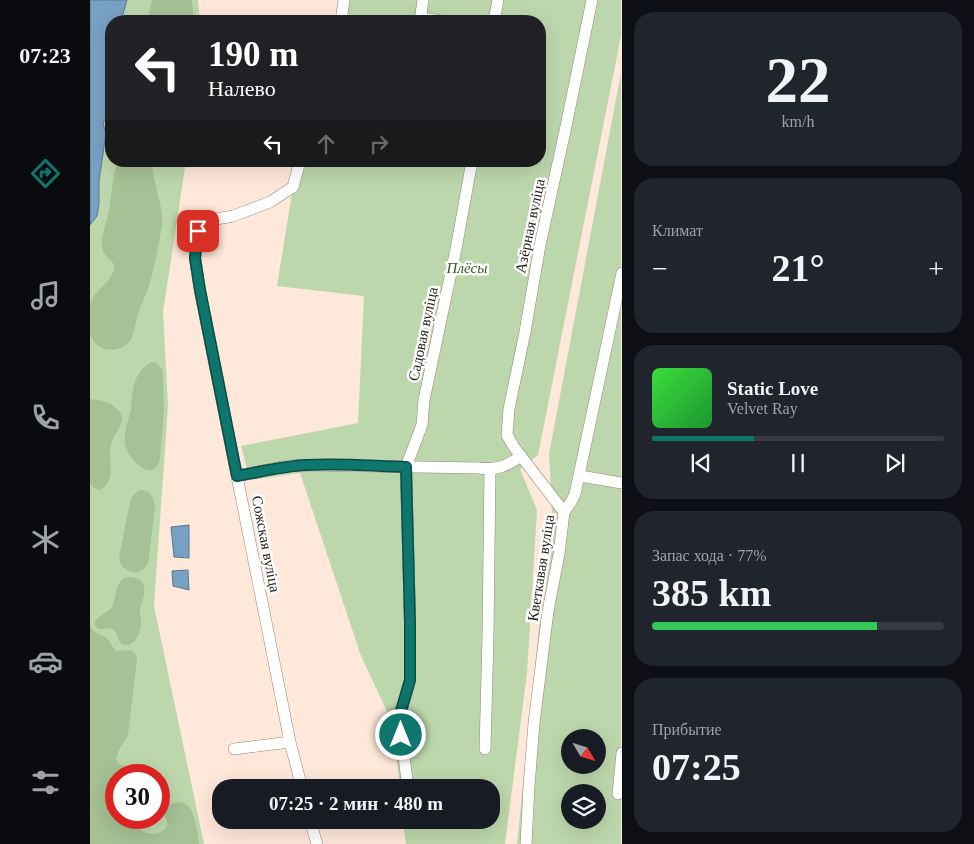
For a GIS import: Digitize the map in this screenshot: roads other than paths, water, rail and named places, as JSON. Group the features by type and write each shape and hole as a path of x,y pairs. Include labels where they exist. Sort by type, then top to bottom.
{"street":[{"path":"341,15 344,0"},
{"path":"421,15 423,0"},
{"path":"495,15 498,0"},
{"name":"Азёрная вуліца","path":"564,512 514,447 508,435 509,409 540,245 592,0"},
{"name":"Сожская вуліца","path":"298,167 293,187 270,202 233,216 211,220 198,231 195,258 290,742 300,779"},
{"name":"Садовая вуліца","path":"406,467 422,425 424,400 456,250 471,167"},
{"name":"Кветкавая вуліца","path":"526,844 534,723 548,610 559,554 564,512 575,494 580,476 622,273"},
{"path":"237,476 305,464 490,469 507,466 521,456"},
{"path":"406,467 410,680 399,718 407,779"},
{"path":"484,749 488,636 490,469"},
{"path":"580,476 622,483"},
{"path":"234,748 290,742"},
{"path":"618,794 622,753"},
{"path":"313,829 317,844"}],"water":[{"path":"90,0 127,0 123,15 105,15 105,120 103,124 105,140 99,181 97,216 90,225"},
{"path":"189,525 189,558 174,557 171,527"},
{"path":"188,570 189,590 173,586 172,571"}],"park label":[{"name":"Плёсы","path":"467,268"}]}
